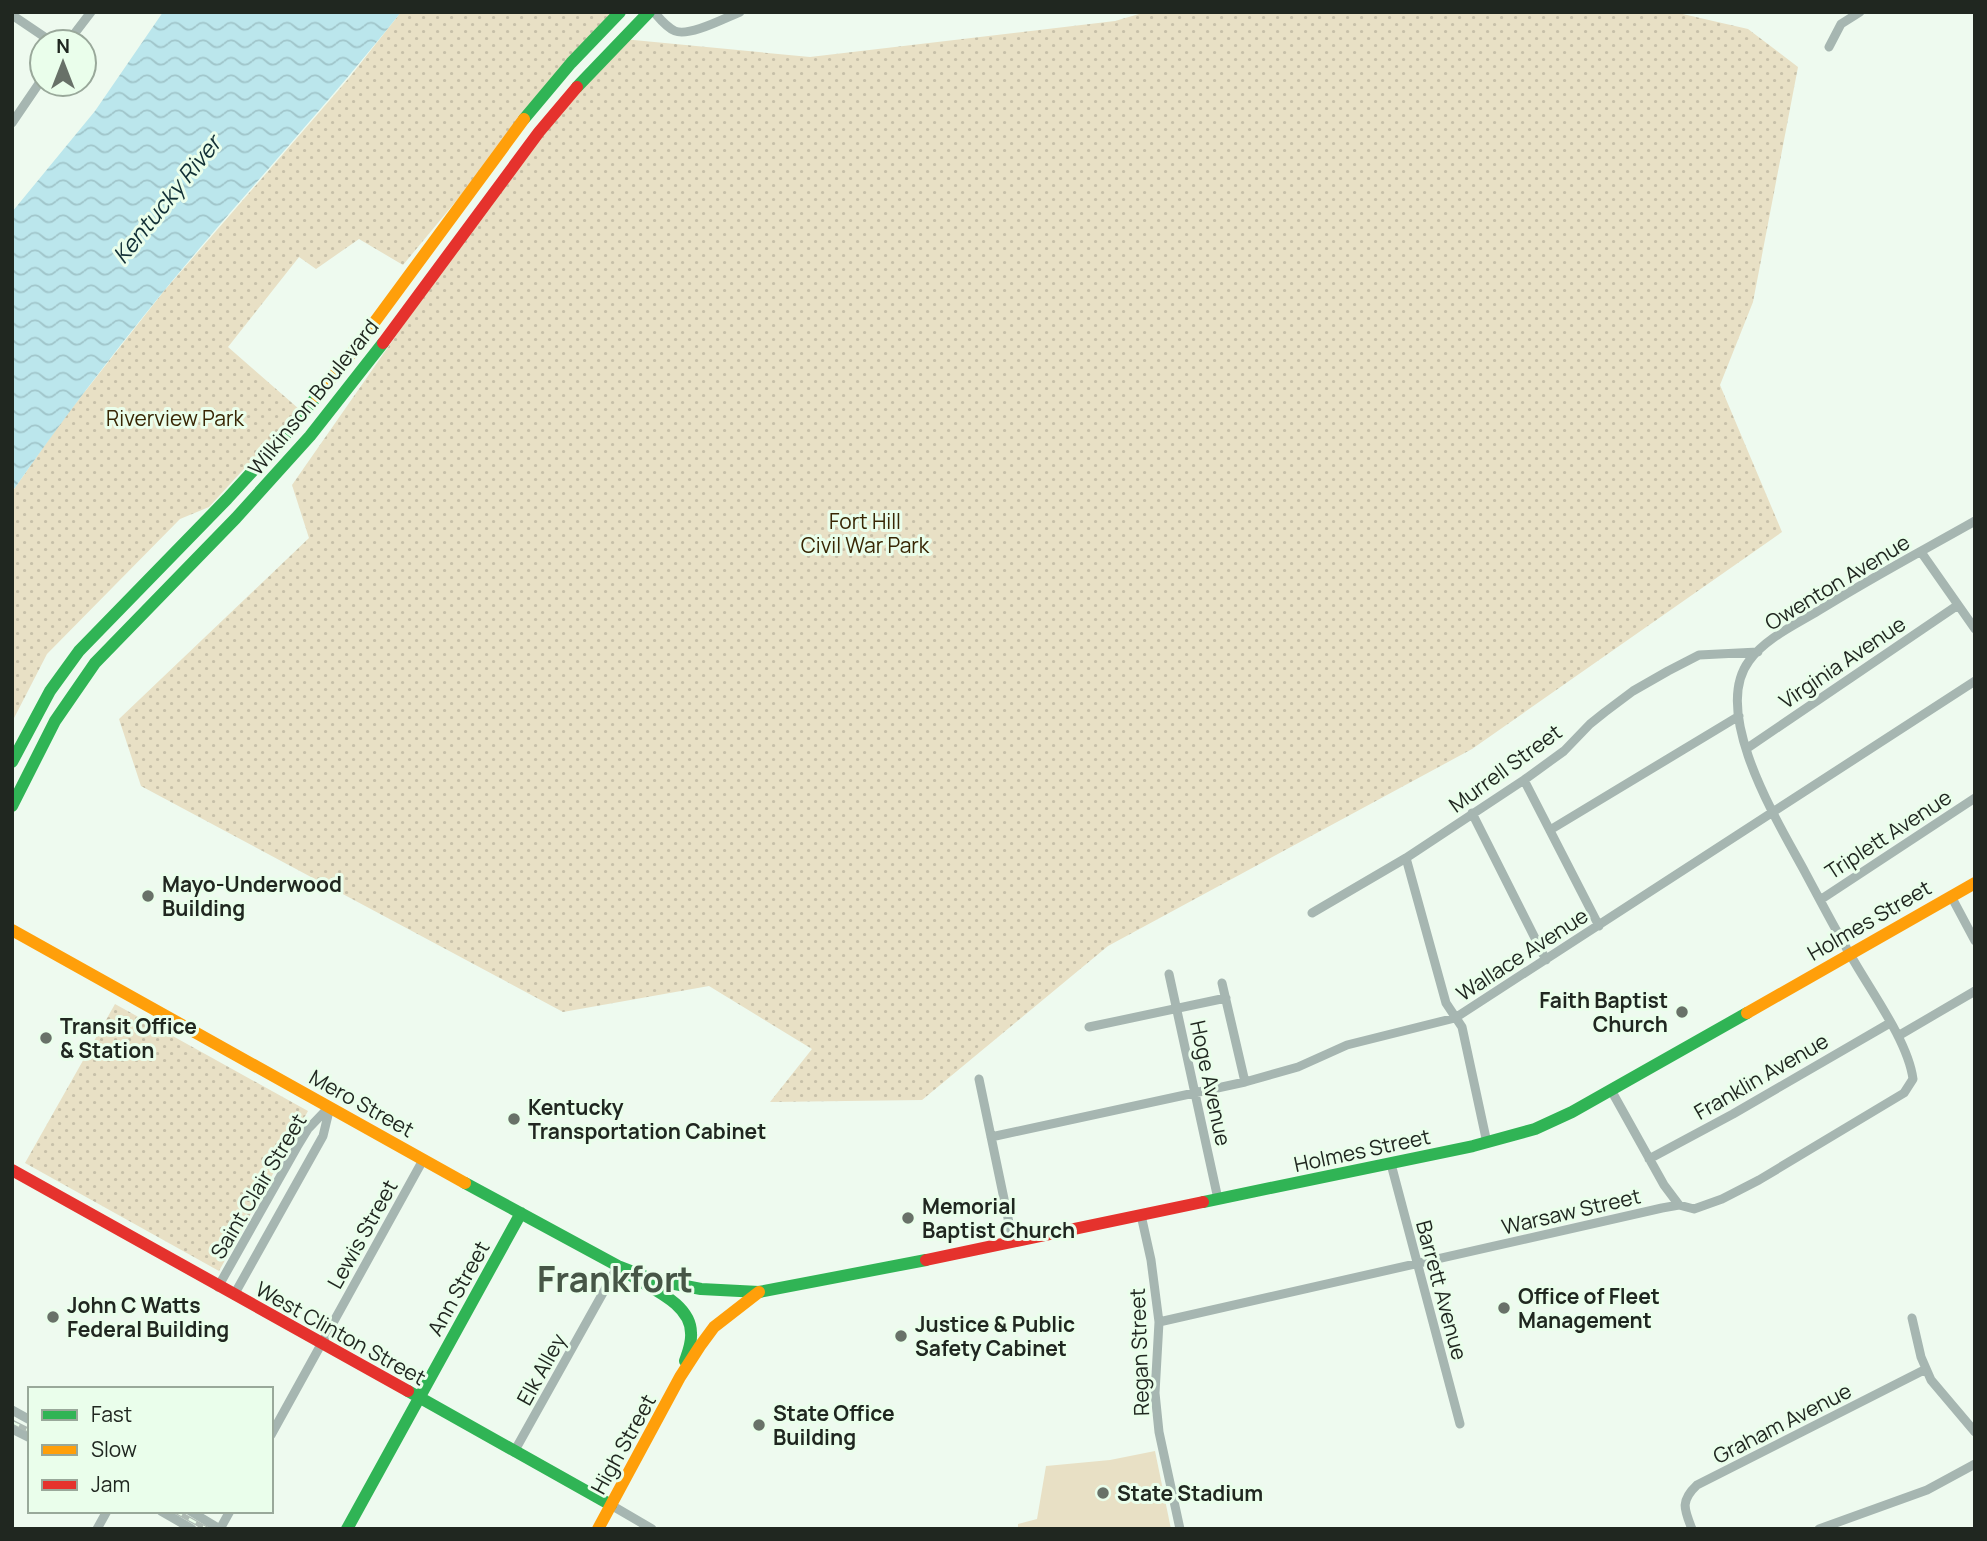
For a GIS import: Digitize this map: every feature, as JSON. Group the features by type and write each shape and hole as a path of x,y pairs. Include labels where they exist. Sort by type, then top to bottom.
{"main road":[{"name":"Wilkinson Boulevard","path":"12,762 50,691 79,651 293,427 354,350 518,126 571,63 620,12"},
{"name":"Wilkinson Boulevard","path":"12,806 55,722 95,663 236,518 310,436 375,355 539,132 576,88 652,12"},
{"name":"Holmes Street","path":"701,1289 759,1292 883,1269 1391,1164 1487,1143 1542,1126 1572,1112 1975,883"},
{"name":"Mero Street","path":"12,930 618,1266 654,1280 701,1289"},
{"name":"West Clinton Street","path":"12,1170 611,1505"},
{"name":"Ann Street","path":"347,1529 522,1213"},
{"name":"High Street","path":"618,1266 678,1306 687,1316 691,1337 680,1377"},
{"name":"High Street","path":"598,1529 680,1377 714,1327 759,1292"}],"street":[{"path":"79,28 91,12"},
{"path":"652,12 667,26 679,32 692,31 740,12"},
{"path":"1829,47 1841,24 1860,12"},
{"path":"12,16 30,28"},
{"path":"12,123 29,98"},
{"name":"Owenton Avenue","path":"1898,1036 1820,900 1755,775 1739,716 1740,679 1750,660 1777,636 1975,521"},
{"path":"1921,552 1975,629"},
{"name":"Virginia Avenue","path":"1746,749 1958,605"},
{"name":"Murrell Street","path":"1312,913 1406,858 1524,780 1564,751 1590,724 1633,691 1698,655 1758,652"},
{"name":"Wallace Avenue","path":"991,1137 1245,1082 1297,1067 1347,1045 1455,1018 1975,681"},
{"path":"1550,830 1739,716"},
{"path":"1524,780 1599,926"},
{"name":"Triplett Avenue","path":"1820,900 1975,798"},
{"path":"1472,813 1546,960"},
{"path":"1406,858 1447,1003 1462,1027 1487,1143"},
{"path":"1951,896 1975,941"},
{"name":"Hoge Avenue","path":"1170,974 1218,1199"},
{"path":"1222,983 1245,1082"},
{"path":"1898,1036 1975,991"},
{"path":"1089,1027 1226,998"},
{"name":"Franklin Avenue","path":"1650,1159 1890,1023"},
{"name":"Warsaw Street","path":"1159,1322 1619,1217 1679,1205 1694,1209 1722,1199 1759,1180 1904,1093 1913,1079 1909,1060 1898,1036"},
{"path":"979,1079 1013,1242"},
{"path":"1611,1090 1664,1185 1679,1205"},
{"name":"Saint Clair Street","path":"218,1287 302,1138 330,1107"},
{"name":"Saint Clair Street","path":"234,1295 323,1136 330,1107"},
{"name":"Lewis Street","path":"273,1432 423,1160"},
{"name":"Barrett Avenue","path":"1391,1164 1460,1424"},
{"name":"Regan Street","path":"1141,1215 1153,1270 1159,1322 1155,1393 1160,1437 1180,1529"},
{"name":"Elk Alley","path":"514,1452 618,1266"},
{"path":"1912,1318 1921,1357 1931,1380 1975,1432"},
{"name":"Graham Avenue","path":"1692,1529 1684,1509 1685,1499 1697,1485 1926,1369"},
{"path":"12,1410 28,1419"},
{"path":"12,1429 28,1434"},
{"path":"1819,1529 1927,1490 1975,1464"},
{"name":"West Clinton Street","path":"611,1505 652,1529"},
{"path":"97,1529 106,1513"},
{"path":"164,1513 192,1529"},
{"path":"193,1513 220,1529 229,1513"}],"green space":[{"name":"Riverview Park","path":"401,12 613,12 403,265 359,239 316,269 299,257 228,347 299,409 209,507 180,519 47,654 12,722 12,492 61,422 164,291 349,78"},
{"name":"Fort Hill Civil War Park","path":"1146,12 1674,12 1748,29 1798,67 1753,302 1720,385 1782,532 1472,749 1108,946 922,1100 770,1102 812,1049 709,986 563,1012 141,786 119,719 309,538 292,485 531,142 623,39 810,57 1115,21"},
{"path":"115,1004 308,1111 219,1271 25,1163"},
{"name":"State Stadium","path":"1155,1451 1171,1529 1018,1529 1018,1524 1037,1519 1046,1466 1110,1460"}],"water":[{"name":"Kentucky River","path":"163,12 401,12 163,292 86,390 12,492 12,212 95,111"}],"railway":[{"path":"12,1422 28,1430"},
{"path":"179,1513 207,1529"}],"traffic: fast":[{"path":"524,119 571,63 620,12"},
{"path":"577,87 649,12"},
{"path":"12,806 55,721 95,663 236,518 310,436 383,343"},
{"path":"12,762 50,691 79,651 227,499 284,437 317,396"},
{"path":"1203,1202 1473,1146 1535,1129 1572,1112 1747,1013"},
{"path":"465,1183 618,1266 654,1280 701,1289 759,1292 926,1260"},
{"path":"347,1529 521,1213"},
{"path":"632,1276 669,1298 685,1314 691,1337 685,1361"},
{"path":"408,1391 611,1505"}],"traffic: slow":[{"path":"317,396 354,350 524,119"},
{"path":"1747,1013 1975,883"},
{"path":"12,930 465,1183"},
{"path":"598,1529 680,1377 700,1346 714,1327 759,1292"}],"traffic: jam":[{"path":"383,343 539,132 577,87"},
{"path":"12,1170 408,1391"},
{"path":"926,1260 1203,1202"}],"place":[{"name":"Mayo-Underwood Building","path":"148,896"},
{"name":"Faith Baptist Church","path":"1682,1012"},
{"name":"Transit Office & Station","path":"46,1038"},
{"name":"Kentucky Transportation Cabinet","path":"514,1119"},
{"name":"Memorial Baptist Church","path":"908,1218"},
{"name":"Office of Fleet Management","path":"1504,1308"},
{"name":"John C Watts Federal Building","path":"53,1317"},
{"name":"Justice & Public Safety Cabinet","path":"901,1336"},
{"name":"State Office Building","path":"759,1425"},
{"name":"State Stadium","path":"1103,1493"}],"district":[{"name":"Frankfort","path":"615,1279"}]}
